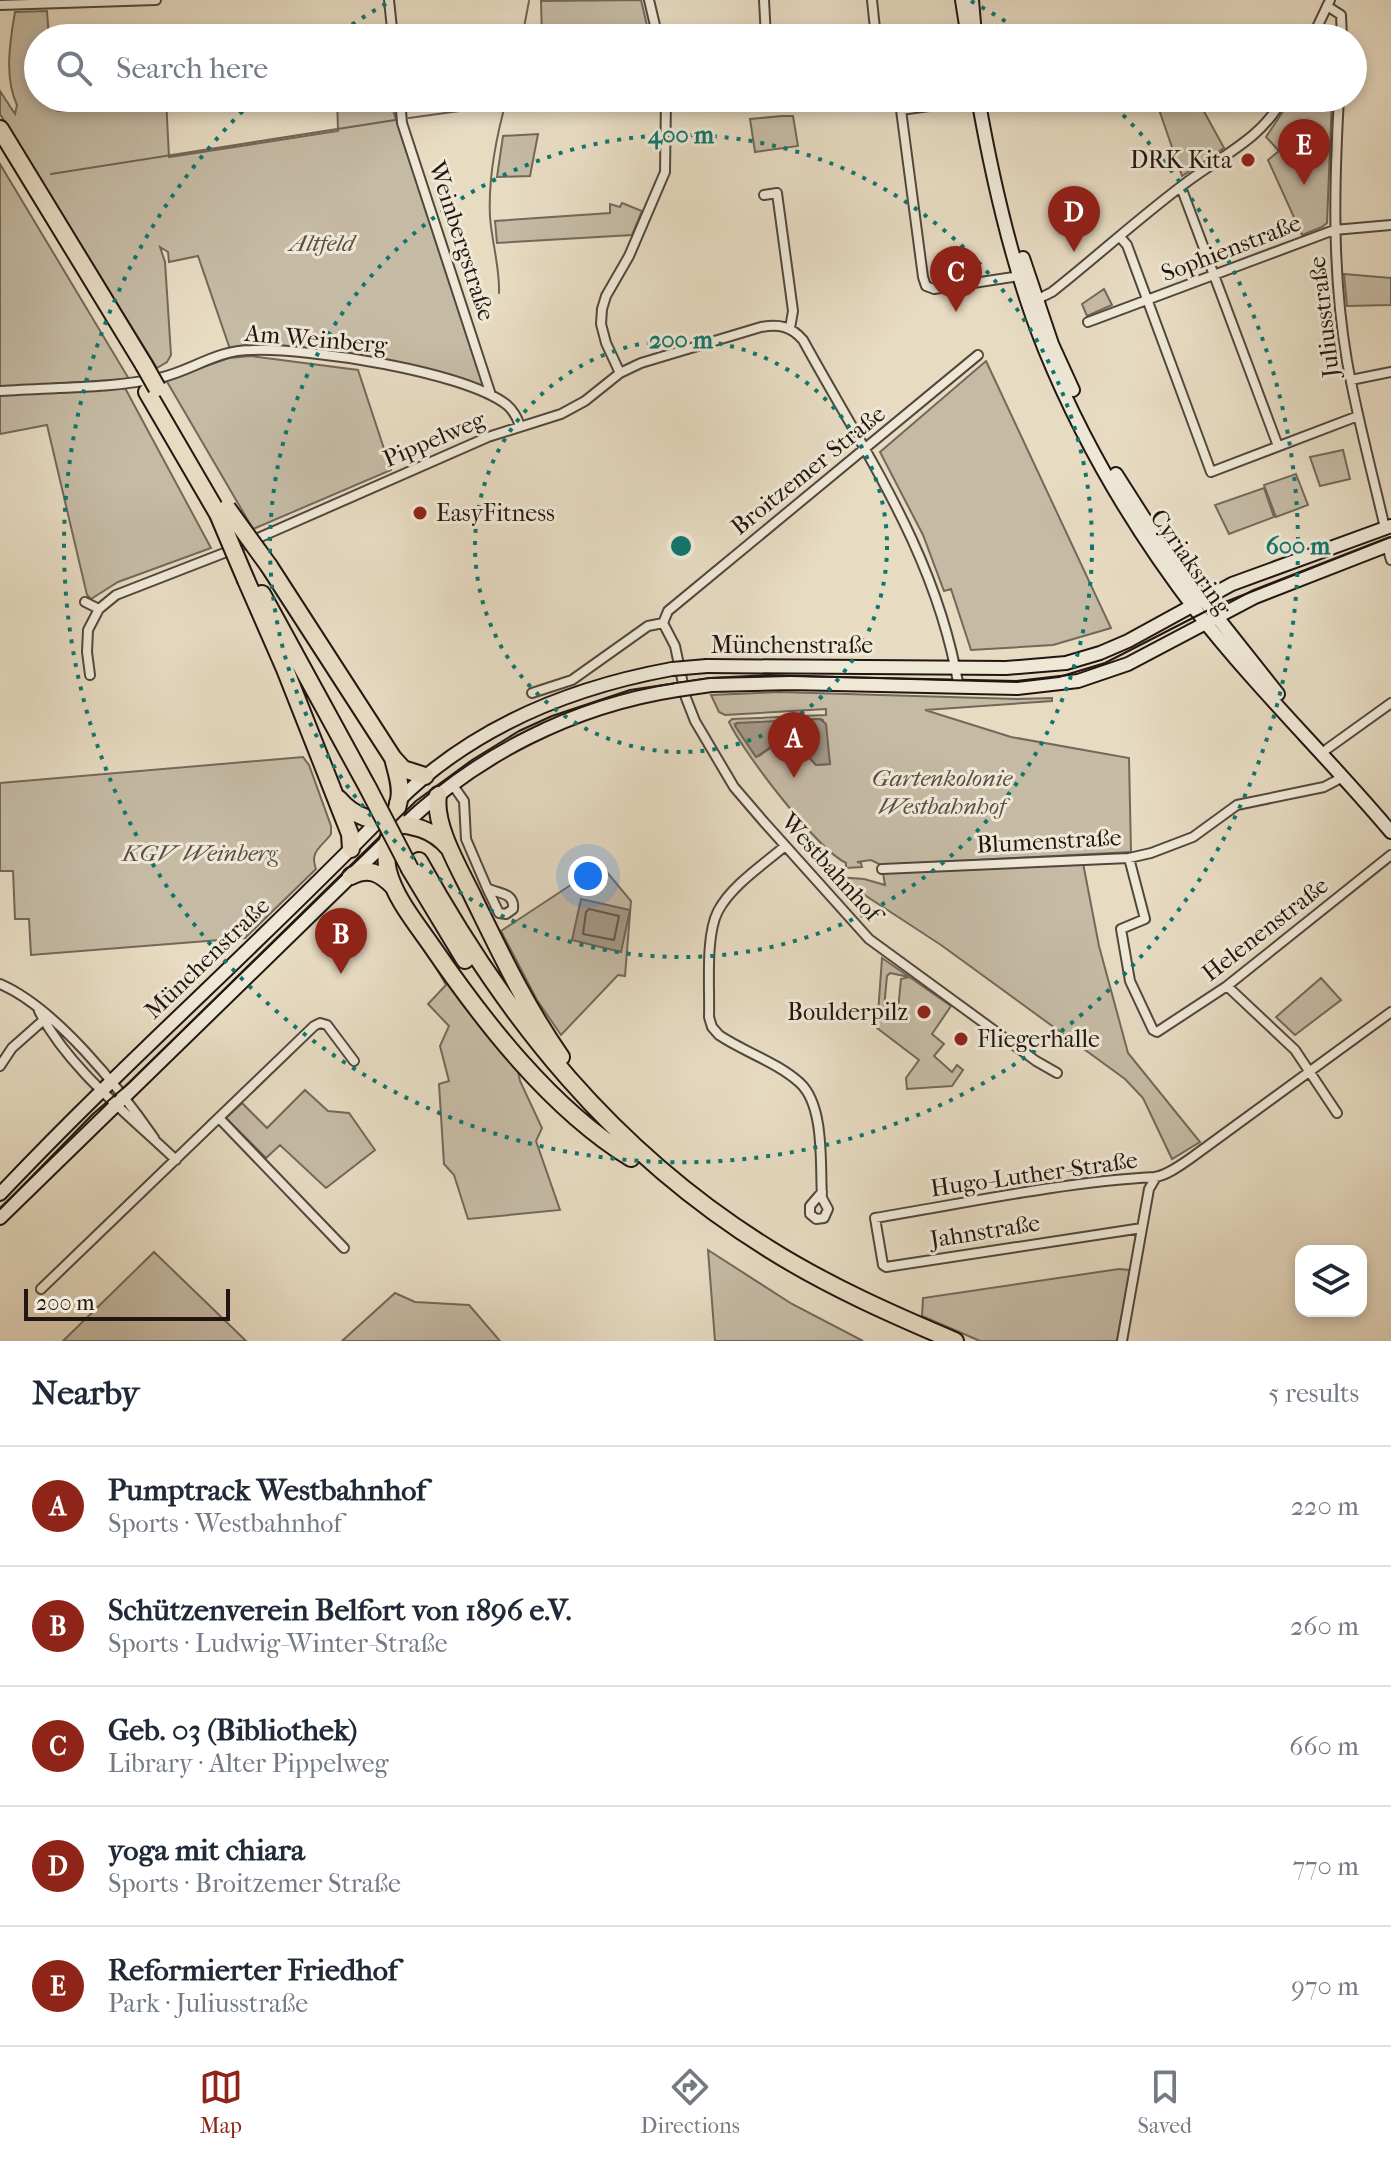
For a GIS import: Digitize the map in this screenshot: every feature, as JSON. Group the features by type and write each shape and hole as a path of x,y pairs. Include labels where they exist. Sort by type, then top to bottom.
{"highway":[{"path":"0,129 257,573 414,865 488,978 525,1028 634,1154 688,1205 801,1281 929,1341"},
{"path":"0,149 139,368"},
{"path":"222,511 257,573 393,758 403,769 425,776"},
{"path":"257,573 285,669 350,834 351,849"},
{"path":"393,758 404,795 391,823 387,842 387,864 393,886 448,970 513,1051 608,1144 634,1154 769,1249 858,1298 955,1341"},
{"path":"334,793 348,810 432,832 451,851"},
{"path":"438,795 437,812 451,851 505,965 535,1019 634,1154"},
{"path":"351,876 373,871 393,886"}],"main road":[{"path":"962,0 966,24"},
{"path":"972,0 975,24"},
{"name":"Cyriaksring","path":"983,112 997,188 1053,367 1113,485 1144,537 1290,721 1391,832"},
{"name":"Münchenstraße","path":"404,795 476,738 537,707 603,684 672,669 707,666 956,668 1044,666 1086,658 1128,641 1261,572 1388,527"},
{"name":"Münchenstraße","path":"0,1194 107,1084 351,849 391,823 424,808 452,784 507,748 567,720 609,705 711,685 790,683 1039,687 1090,678 1128,664 1211,619 1293,580 1389,545"},
{"name":"Cyriaksring","path":"1211,619 1391,823"},
{"path":"404,795 413,807 424,808"},
{"name":"Münchenstraße","path":"0,1218 387,842"}],"street":[{"path":"0,5 156,0"},
{"path":"389,0 392,24"},
{"path":"649,0 655,24"},
{"path":"764,0 765,24"},
{"path":"872,0 875,24"},
{"path":"1318,24 1328,3 1341,15 1341,24"},
{"name":"Weinbergstraße","path":"401,112 402,123 491,395"},
{"path":"620,373 606,343 601,324 602,309 665,172 666,112"},
{"path":"901,112 926,286 934,289 1025,275"},
{"path":"1033,301 1052,292 1181,187 1259,133 1275,112"},
{"name":"Juliusstraße","path":"1338,112 1334,230 1342,322 1358,416 1388,527"},
{"path":"1181,187 1278,446"},
{"path":"764,195 777,193 793,311 790,328 803,340 922,557 956,668 959,688"},
{"name":"Sophienstraße","path":"1088,322 1334,230 1391,225"},
{"path":"1120,237 1127,245 1211,472 1358,416"},
{"name":"Pippelweg","path":"99,609 131,587 224,553 520,426 568,411 620,373 761,327 777,325 790,328"},
{"name":"Am Weinberg","path":"0,391 155,379 209,357 250,349 402,368 491,395 513,412 520,426"},
{"name":"Broitzemer Straße","path":"532,693 572,680 648,626 664,620 668,611 978,355"},
{"path":"1351,380 1391,372"},
{"path":"1389,545 1391,560"},
{"path":"85,602 99,609 87,639 90,675"},
{"name":"Westbahnhof","path":"664,620 675,646 686,698 702,735 734,787 785,846 869,939 1057,1073"},
{"path":"1327,749 1391,703"},
{"name":"Blumenstraße","path":"882,869 1129,858 1193,837 1237,805 1324,787 1343,777"},
{"path":"452,784 464,801 466,839 487,888"},
{"path":"785,846 732,892 717,912 712,933 709,1017 719,1035 793,1078 807,1091 815,1110 822,1192"},
{"name":"Helenenstraße","path":"1129,858 1145,919 1121,929 1130,981 1153,1030 1162,1031 1227,986 1391,855"},
{"path":"0,984 19,993 36,1007 176,1160"},
{"path":"1227,986 1290,1045 1337,1113"},
{"name":"Hugo-Luther-Straße","path":"875,1218 1145,1175 1156,1177 1183,1163 1391,1012"},
{"path":"0,1066 12,1048 45,1018"},
{"path":"41,1289 317,1024 327,1025 331,1029 354,1061"},
{"path":"107,1084 120,1101"},
{"path":"219,1118 344,1248"},
{"path":"1122,1341 1149,1189 1156,1177"},
{"name":"Jahnstraße","path":"875,1218 883,1265 886,1267 1142,1228"}],"green space":[{"path":"641,0 647,24 542,24 541,1"},
{"name":"Altfeld","path":"47,11 48,24 24,24 24,112 167,112 169,157 338,131 337,112 394,112 484,386 481,388 401,364 230,349 198,256 169,262 168,252 160,247 165,262 171,355 167,362 157,368 0,114 0,91 15,114 17,105 9,71 15,12"},
{"path":"1160,112 1204,112 1224,148 1182,176"},
{"path":"1283,112 1331,112 1327,223 1322,227 1302,235 1268,160 1279,151 1266,137"},
{"path":"793,116 798,146 755,152 750,119"},
{"path":"538,134 530,176 497,177 503,136"},
{"path":"0,164 129,379 0,387"},
{"path":"622,203 642,211 632,235 497,243 495,221 610,213 610,204 620,207"},
{"path":"1344,274 1391,278 1391,305 1347,306"},
{"path":"1104,289 1112,305 1087,316 1082,304"},
{"path":"251,356 358,370 391,470 253,529 166,380 229,358"},
{"path":"986,361 1111,628 1053,645 971,650 951,589 944,591 923,535 880,452"},
{"path":"125,388 211,548 118,582 91,599 87,595 47,425 0,434 0,395"},
{"path":"1343,450 1350,479 1320,486 1310,457"},
{"path":"1296,474 1308,505 1276,517 1264,485"},
{"path":"1264,488 1274,517 1229,534 1215,505"},
{"name":"Gartenkolonie Westbahnhof","path":"779,692 1052,698 1052,701 925,710 1011,737 1129,758 1131,852 881,865 871,860 857,862 862,867 846,868 846,863 817,839 782,798 749,755 729,722 732,719 826,715 826,709 725,715 719,712 711,695","holes":["823,720 830,764 816,765 789,735 759,756 735,724"]},
{"name":"KGV Weinberg","path":"303,757 309,765 331,826 331,834 315,853 316,869 245,938 31,955 29,919 15,919 13,871 0,871 0,783"},
{"path":"1083,863 1099,946 1128,1053 1200,1142 1172,1159 1143,1098 1125,1079 941,945 837,877 864,879 885,885 883,873"},
{"path":"601,865 631,901 625,976 618,975 561,1035 537,1000 501,931"},
{"path":"428,954 517,1067 520,1081 542,1128 536,1141 560,1210 468,1219 454,1175 444,1164 439,1084 449,1081 440,1046 449,1026 428,1004 446,985"},
{"path":"882,958 951,1006 932,1034 944,1044 934,1056 952,1072 957,1065 963,1070 952,1086 907,1089 906,1078 919,1060 877,1028","holes":["890,973 909,977 901,979 898,1010 894,1014 884,1008 887,976"]},
{"path":"1321,978 1341,1000 1295,1035 1276,1017"},
{"path":"305,1090 328,1111 349,1113 375,1150 326,1188 280,1145 266,1158 226,1118 242,1103 267,1128"},
{"path":"708,1250 792,1304 863,1341 715,1341"},
{"path":"154,1252 243,1338 246,1341 63,1341"},
{"path":"1119,1269 1130,1270 1117,1341 980,1341 922,1316 923,1298"},
{"path":"395,1293 415,1302 469,1305 500,1341 342,1341"}],"water":[{"path":"820,719 826,724 830,764 816,765 789,735 756,757 735,726 737,723"},
{"path":"581,899 630,910 621,952 572,940"}],"waterway":[{"path":"525,24 529,1"},
{"path":"409,118 452,112"},
{"path":"499,293 490,217 490,187 504,112"},
{"path":"51,174 395,120"}],"tram line":[{"path":"0,1209 93,1114 129,1083 416,801 472,760 519,731 552,716 630,690 710,678 768,675 1017,682 1059,677 1105,663 1220,604 1391,537"}],"place":[{"name":"DRK Kita","path":"1248,160"},
{"name":"Reformierter Friedhof","path":"1304,185"},
{"name":"yoga mit chiara","path":"1074,252"},
{"name":"Geb. 03 (Bibliothek)","path":"956,312"},
{"name":"EasyFitness","path":"420,513"},
{"name":"Pumptrack Westbahnhof","path":"794,778"},
{"name":"Schützenverein Belfort von 1896 e.V.","path":"341,974"},
{"name":"Boulderpilz","path":"924,1012"},
{"name":"Fliegerhalle","path":"961,1039"}]}
